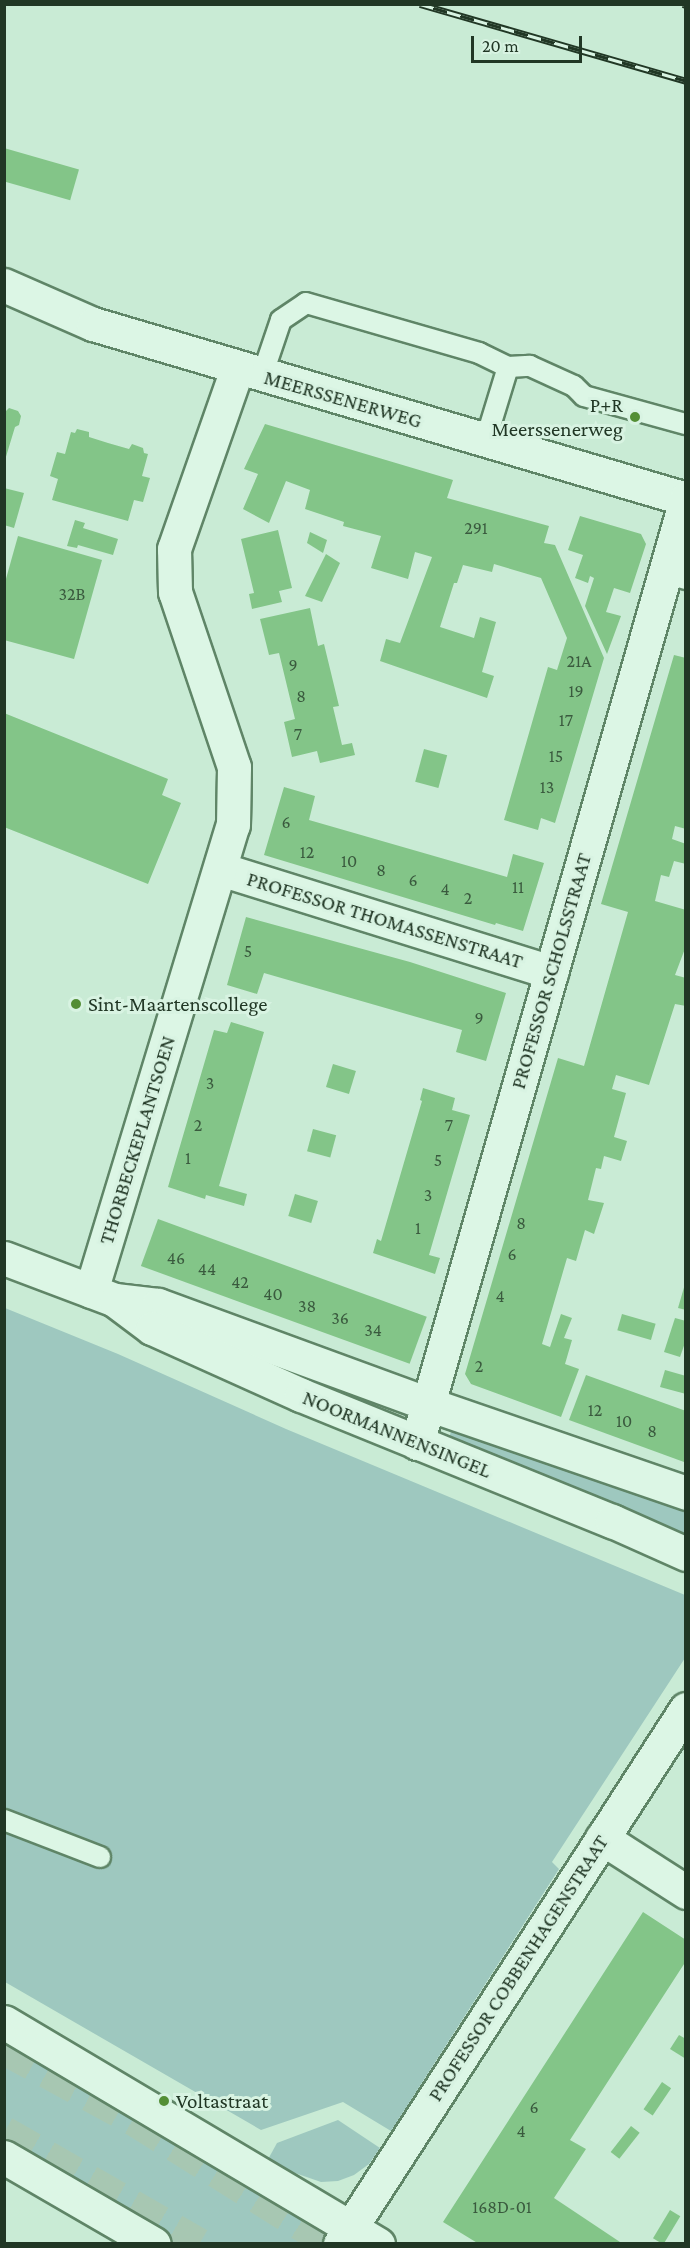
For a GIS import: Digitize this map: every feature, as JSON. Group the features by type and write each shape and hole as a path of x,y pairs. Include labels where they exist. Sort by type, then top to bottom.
{"street":[{"name":"MEERSSENERWEG","path":"4,285 93,324 249,372 686,499"},
{"name":"THORBECKEPLANTSOEN","path":"103,1296 232,825 234,767 175,592 174,549 249,372"},
{"name":"PROFESSOR SCHOLSSTRAAT","path":"417,1443 551,972 675,576 686,499"},
{"name":"PROFESSOR THOMASSENSTRAAT","path":"220,869 551,972"},
{"name":"NOORMANNENSINGEL","path":"4,1258 103,1296 158,1305 428,1404 686,1493"},
{"name":"NOORMANNENSINGEL","path":"103,1296 152,1328 417,1443 612,1521 686,1554"},
{"name":"PROFESSOR COBBENHAGENSTRAAT","path":"346,2235 686,1709"},
{"path":"602,1838 686,1892"},
{"path":"4,2022 346,2235 378,2244"},
{"path":"4,2157 154,2244"}],"lane":[{"path":"249,372 281,320 306,303 479,353 508,368 530,366 574,386 584,396 686,424"},
{"path":"486,440 508,368"},
{"path":"4,1820 100,1857"}],"shaded area":[{"path":"5,1308 118,1354 286,1429 685,1595 685,1658 552,1862 559,1869 391,2131 343,2102 261,2130 5,1982"},
{"path":"454,1422 685,1505 685,1535 449,1438"},
{"path":"5,2038 356,2243 169,2243 5,2148"},
{"path":"338,2120 380,2148 369,2164 354,2175 338,2181 321,2182 266,2163 277,2143"}],"building":[{"path":"4,148 79,169 70,200 4,181"},
{"path":"9,408 18,411 21,416 19,425 15,427 5,460 5,412"},
{"path":"265,424 453,480 447,498 549,526 544,543 555,545 604,658 555,823 541,818 538,830 504,820 548,667 557,670 567,638 541,578 494,564 492,572 463,565 457,583 454,583 440,627 474,638 480,617 496,622 482,672 494,676 487,698 380,661 386,639 400,643 432,557 415,552 408,579 371,568 381,536 343,526 344,522 305,509 310,490 286,481 269,523 243,509 258,474 244,469"},
{"path":"77,429 89,432 89,437 129,449 132,444 143,448 144,453 148,454 142,476 150,478 143,502 134,500 128,521 52,500 58,479 50,476 57,452 65,454 71,432 75,433"},
{"path":"4,488 24,493 14,528 4,525"},
{"path":"580,516 641,534 646,544 630,593 614,588 606,612 621,616 607,654 585,606 594,578 590,576 588,583 575,578 583,555 568,550"},
{"path":"75,520 85,523 83,528 118,539 113,555 78,545 77,548 67,546"},
{"path":"278,530 292,588 279,591 282,602 252,609 249,594 254,593 241,539"},
{"path":"310,532 327,540 323,553 307,543"},
{"path":"18,536 102,560 74,659 4,640 4,586"},
{"path":"326,554 340,563 322,602 305,596"},
{"path":"310,608 318,646 324,644 339,706 333,707 342,745 352,743 355,755 320,763 317,751 292,757 284,722 295,719 279,653 269,655 260,619"},
{"path":"674,655 686,658 686,829 675,826 672,839 686,844 686,864 674,861 669,877 661,875 655,901 686,910 686,946 675,975 686,978 686,1006 675,1004 649,1085 616,1075 612,1089 626,1093 614,1137 627,1141 621,1161 604,1156 601,1169 596,1168 588,1200 604,1203 594,1234 585,1230 576,1261 567,1258 542,1344 550,1347 561,1314 572,1318 564,1338 572,1340 565,1364 579,1369 561,1417 471,1384 465,1374 558,1058 584,1066 628,912 601,904"},
{"path":"4,713 168,779 162,795 181,803 148,884 4,827"},
{"path":"424,749 447,755 438,788 415,782"},
{"path":"284,787 315,796 309,820 507,877 513,854 544,863 523,931 496,923 495,925 264,855"},
{"path":"246,917 410,962 506,993 486,1061 456,1052 462,1030 264,973 257,994 227,985"},
{"path":"231,1022 264,1032 219,1186 247,1194 244,1206 206,1195 205,1199 168,1187 214,1030 227,1033"},
{"path":"333,1064 356,1071 349,1094 326,1087"},
{"path":"423,1088 455,1098 452,1110 470,1115 429,1255 440,1258 435,1274 373,1253 377,1239 381,1241 422,1101 420,1100"},
{"path":"313,1129 336,1135 330,1157 307,1151"},
{"path":"295,1194 318,1201 311,1223 288,1216"},
{"path":"158,1219 427,1317 410,1364 141,1266"},
{"path":"686,1284 686,1310 678,1308"},
{"path":"622,1314 656,1324 651,1340 617,1330"},
{"path":"675,1318 686,1321 686,1340 680,1357 664,1352"},
{"path":"665,1370 686,1376 686,1394 660,1387"},
{"path":"586,1375 686,1411 684,1462 569,1420"},
{"path":"643,1912 686,1940 686,1961 570,2140 586,2149 554,2198 623,2244 479,2244 443,2222"},
{"path":"679,2035 686,2039 686,2059 670,2049"},
{"path":"662,2082 671,2088 653,2116 644,2109"},
{"path":"631,2126 640,2133 619,2159 611,2152"},
{"path":"670,2210 680,2216 664,2244 653,2238"}],"tunnel":[{"path":"4,2048 134,2119 333,2244"},
{"path":"4,2132 199,2244"}],"railway":[{"path":"420,4 686,81"}],"place":[{"name":"P+R Meerssenerweg","path":"635,417"},
{"name":"Sint-Maartenscollege","path":"76,1004"},
{"name":"Voltastraat","path":"164,2101"}]}
